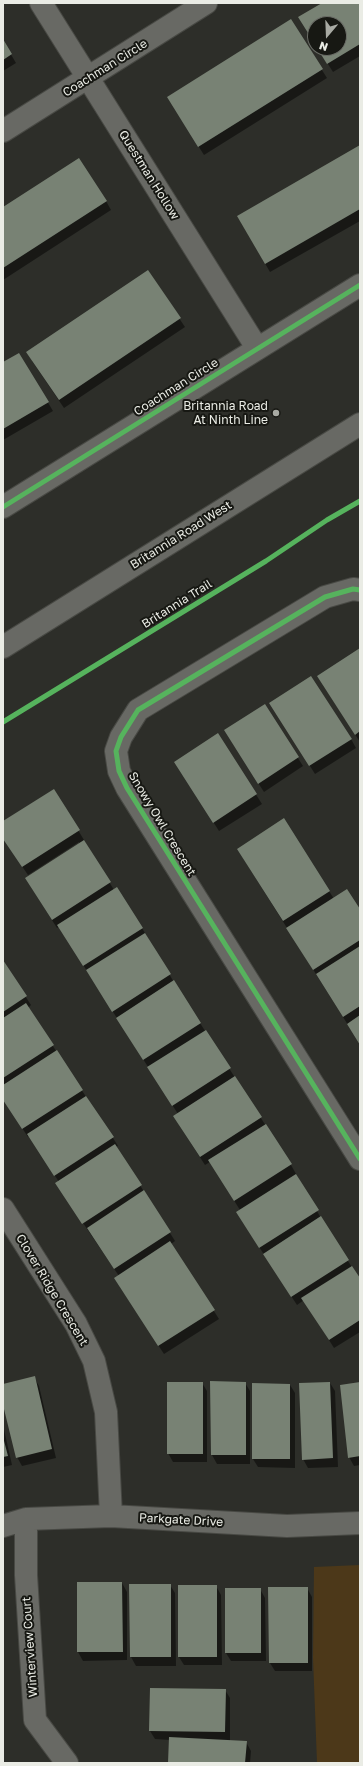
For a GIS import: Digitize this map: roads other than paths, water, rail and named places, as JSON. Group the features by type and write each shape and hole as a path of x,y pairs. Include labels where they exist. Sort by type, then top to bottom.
{"street":[{"name":"Questman Hollow","path":"41,3 258,348"},
{"name":"Coachman Circle","path":"3,131 206,3"},
{"name":"Coachman Circle","path":"3,507 360,284"},
{"name":"Britannia Road West","path":"3,647 360,424"},
{"name":"Snowy Owl Crescent","path":"360,590 354,589 326,597 138,710 121,736 116,751 119,771 127,788 360,1159"},
{"name":"Clover Ridge Crescent","path":"3,1209 76,1324 94,1361 106,1412 111,1516"},
{"name":"Parkgate Drive","path":"3,1526 26,1519 111,1516 287,1526 360,1523"},
{"name":"Winterview Court","path":"26,1519 26,1574 35,1720 67,1763"}],"place":[{"name":"Britannia Road At Ninth Line","path":"276,413"}]}
